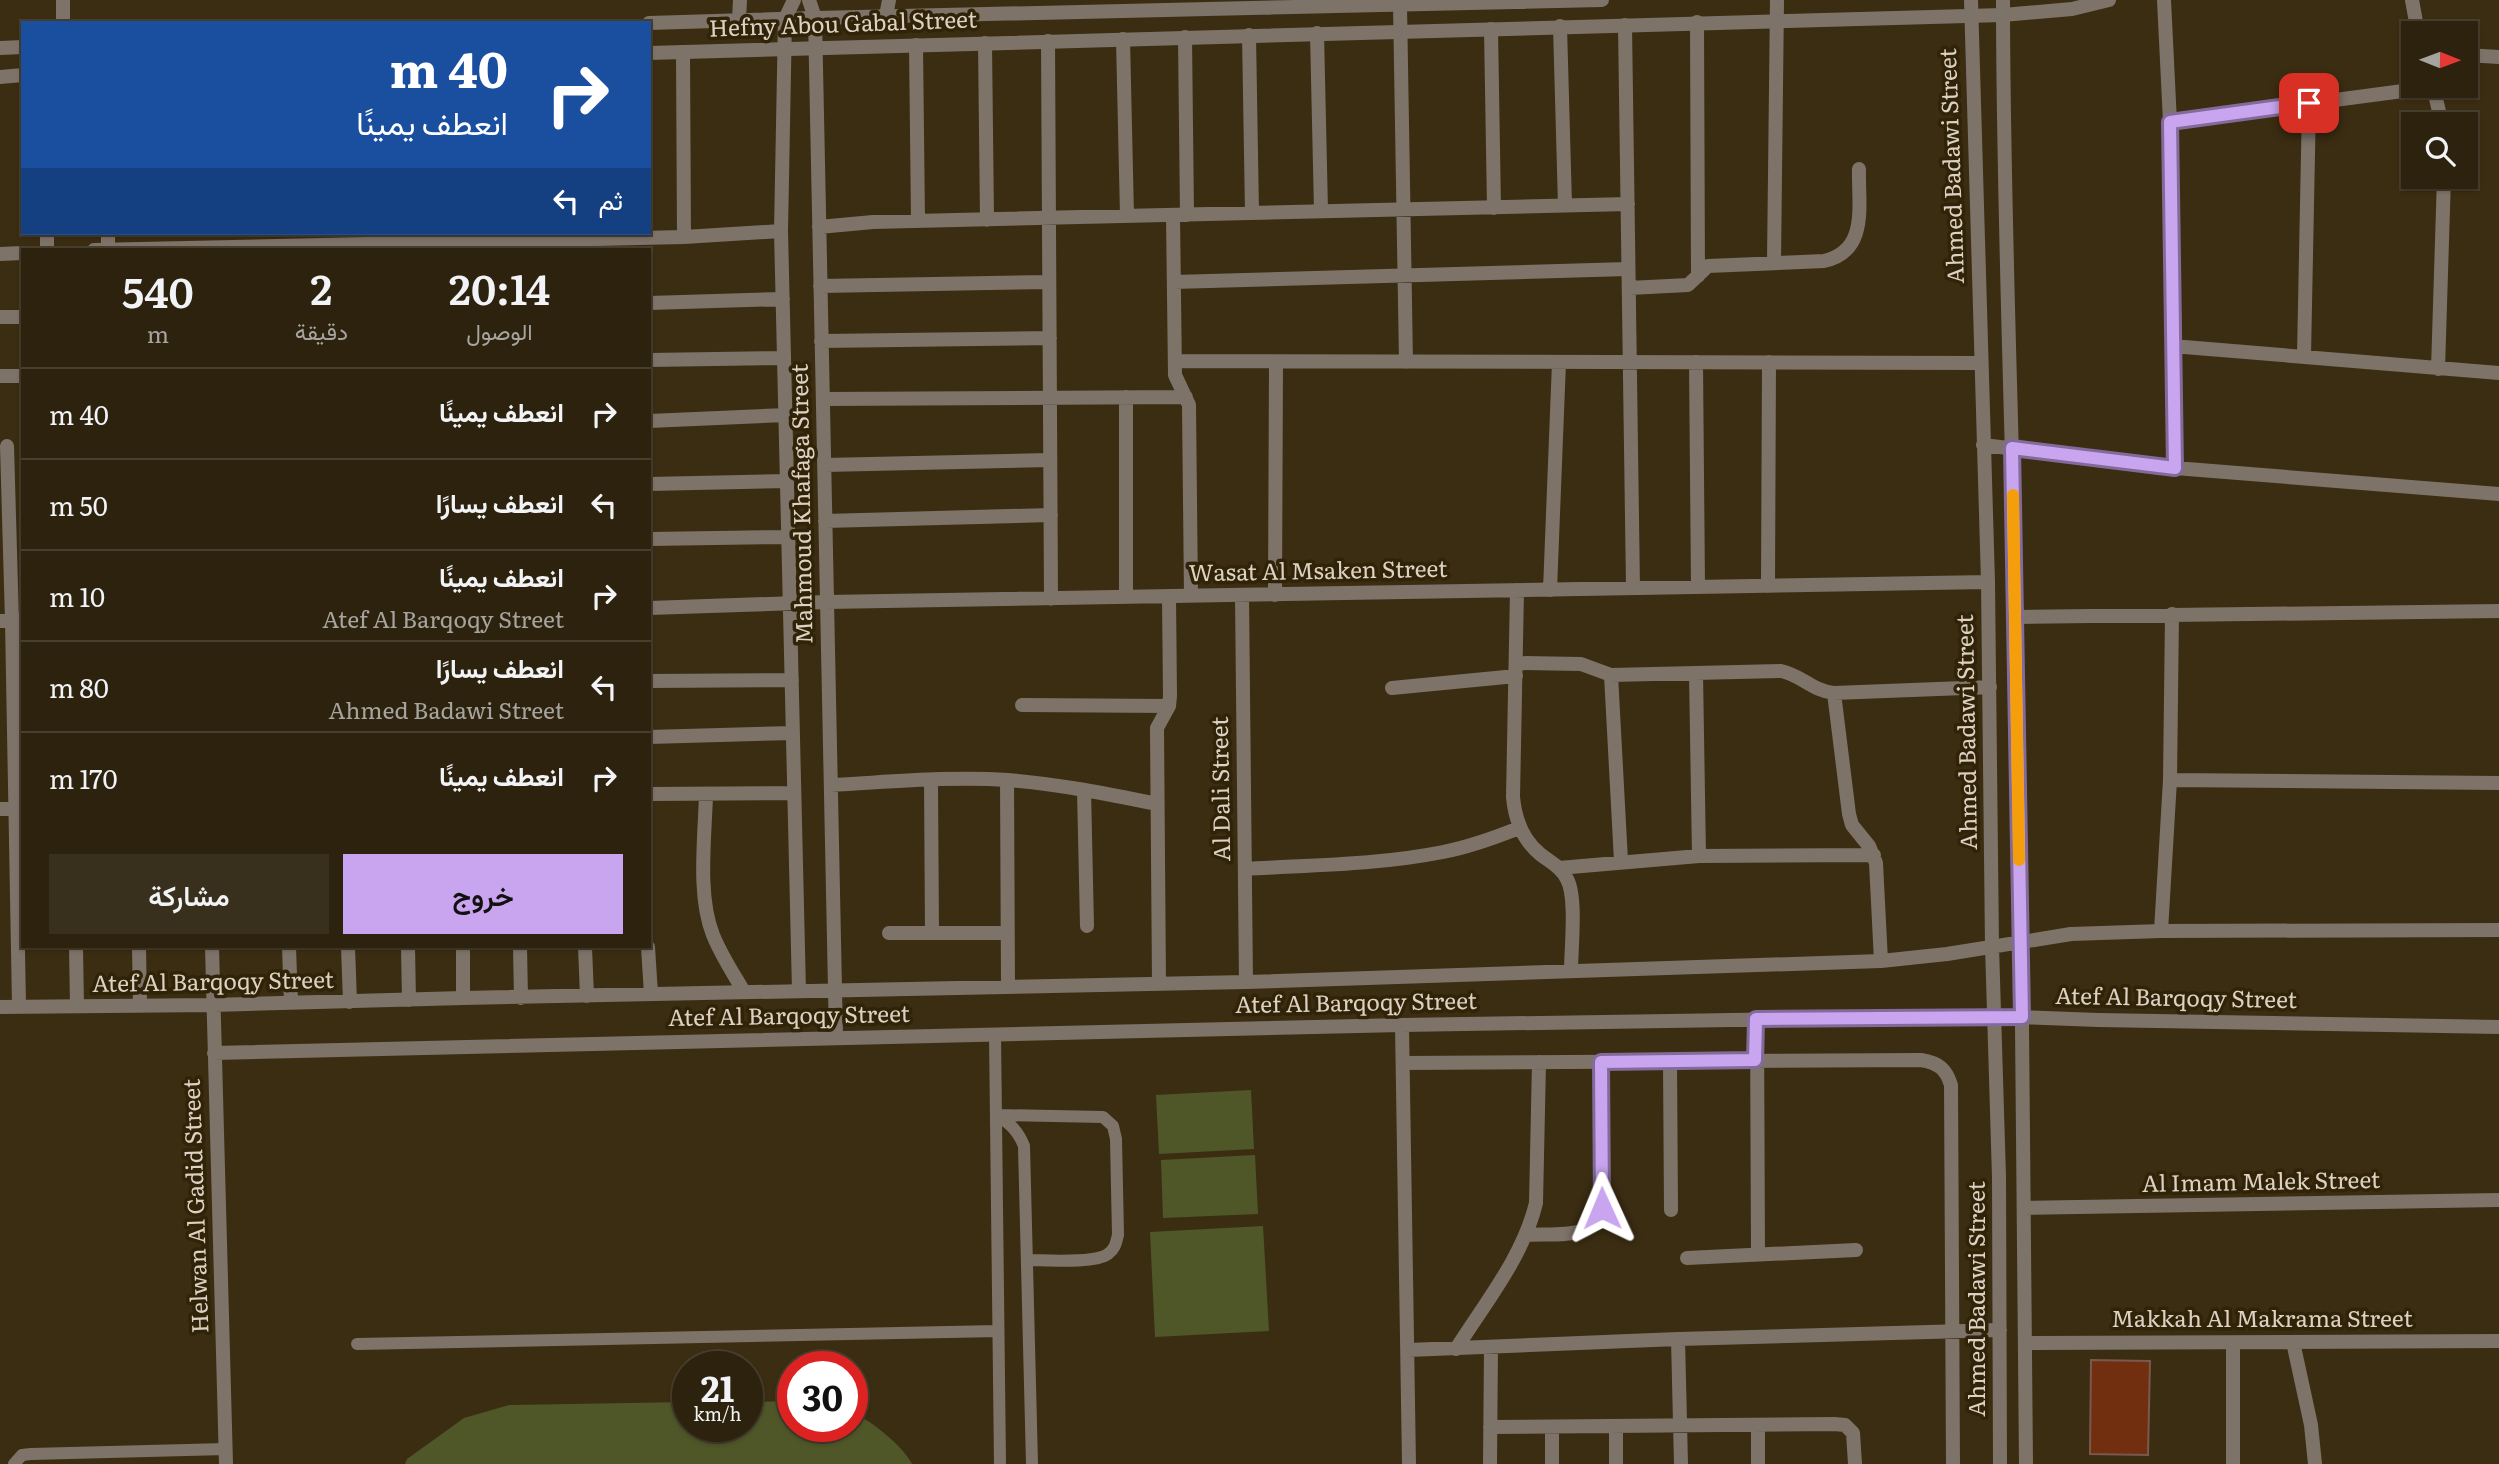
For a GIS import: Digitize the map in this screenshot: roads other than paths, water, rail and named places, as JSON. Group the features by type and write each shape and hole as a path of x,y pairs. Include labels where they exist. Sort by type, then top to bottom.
{"street":[{"path":"63,0 63,21"},
{"path":"739,20 740,0"},
{"path":"785,19 794,0"},
{"name":"Mahmoud Khafaga Street","path":"809,0 815,18 836,1037"},
{"path":"886,16 889,0"},
{"name":"Hefny Abou Gabal Street","path":"651,23 886,16 1059,6 1322,3 1400,5 1415,2 1602,0"},
{"path":"1774,262 1777,0"},
{"name":"Hefny Abou Gabal Street","path":"651,53 1777,20 1971,7 2072,9 2109,0"},
{"path":"2164,0 2170,122 2175,468"},
{"path":"2412,0 2416,21"},
{"path":"1400,5 1406,362"},
{"name":"Ahmed Badawi Street","path":"1971,7 1988,582 2000,1464"},
{"name":"Ahmed Badawi Street","path":"2003,7 2016,617 2026,1464"},
{"name":"Mahmoud Khafaga Street","path":"785,19 781,231 799,991"},
{"path":"1697,22 1698,276"},
{"path":"1625,25 1633,588"},
{"path":"1560,26 1565,205"},
{"path":"1491,29 1494,208"},
{"path":"1317,33 1321,211"},
{"path":"1249,35 1252,213"},
{"path":"1185,37 1180,215 1174,282 1177,383 1189,405 1191,596"},
{"path":"1123,39 1127,216"},
{"path":"1048,41 1051,599"},
{"path":"985,43 986,220"},
{"path":"916,45 918,221"},
{"path":"0,48 21,47"},
{"path":"683,51 684,237"},
{"path":"2478,56 2499,57"},
{"path":"0,76 21,75"},
{"path":"2170,122 2401,90"},
{"path":"2304,356 2309,103"},
{"path":"1629,288 1688,285 1708,266 1825,261 1837,258 1848,251 1855,240 1858,227 1859,169"},
{"path":"2438,369 2444,189"},
{"path":"819,227 918,221 1628,204"},
{"path":"132,248 266,239 382,238 411,247 441,238 554,240 617,235 684,237 781,231"},
{"path":"0,254 21,253"},
{"path":"1174,282 1628,269"},
{"path":"820,286 1049,282"},
{"path":"651,303 783,299"},
{"path":"0,317 21,317"},
{"path":"821,341 1050,338"},
{"path":"2172,346 2499,373"},
{"path":"651,360 784,358"},
{"path":"1175,362 1981,363"},
{"path":"1275,594 1276,362"},
{"path":"1550,590 1559,362"},
{"path":"1696,362 1698,587"},
{"path":"1768,586 1769,362"},
{"path":"0,376 21,376"},
{"path":"1126,397 1126,597"},
{"path":"823,400 1186,397"},
{"path":"651,421 785,415"},
{"path":"1983,445 2175,468 2499,494"},
{"path":"19,1006 18,698 3,446 21,446"},
{"path":"824,466 1050,460"},
{"path":"651,484 787,481"},
{"path":"825,522 1051,515"},
{"path":"651,539 788,537"},
{"name":"Wasat Al Msaken Street","path":"651,608 827,602 1988,582"},
{"path":"1517,590 1513,797 1520,828 1539,853 1559,868 1571,889 1571,971"},
{"name":"Al Dali Street","path":"1242,595 1246,982"},
{"path":"1158,984 1157,729 1168,706 1169,597"},
{"path":"2016,617 2499,611"},
{"path":"2161,931 2170,780 2172,614"},
{"path":"1392,688 1516,669 1581,664 1611,675 1781,671 1800,678 1815,689 1834,693 1990,687"},
{"path":"1696,673 1699,856"},
{"path":"1611,675 1620,861"},
{"path":"651,681 792,680"},
{"path":"1834,693 1849,814 1852,825 1874,855 1881,961"},
{"path":"1022,705 1168,706"},
{"path":"651,737 793,733"},
{"path":"831,785 1007,780 1084,790 1157,804"},
{"path":"1007,780 1008,987"},
{"path":"2170,780 2499,783"},
{"path":"931,781 932,933"},
{"path":"1084,790 1087,926"},
{"path":"651,794 794,793"},
{"path":"706,794 707,915 722,954 744,992"},
{"path":"0,809 19,809"},
{"path":"1245,869 1406,859 1470,845 1520,828"},
{"path":"1559,868 1699,856 1874,855"},
{"name":"Atef Al Barqoqy Street","path":"0,1007 213,1005 1246,982 1881,961 2071,934 2161,931 2499,930"},
{"path":"889,933 1007,933"},
{"path":"76,948 77,1006"},
{"path":"139,948 140,1005"},
{"name":"Helwan Al Gadid Street","path":"212,948 226,1464"},
{"path":"289,948 291,1003"},
{"path":"348,948 350,1002"},
{"path":"408,948 409,1000"},
{"path":"463,948 463,998"},
{"path":"520,948 521,998"},
{"path":"585,948 587,996"},
{"path":"648,948 651,995"},
{"name":"Atef Al Barqoqy Street","path":"214,1053 1402,1025 1995,1016 2499,1027"},
{"path":"1756,1019 1758,1254"},
{"path":"1402,1025 1409,1464"},
{"path":"1403,1063 1755,1060 1935,1062 1947,1072 1951,1085 1953,1464"},
{"path":"1456,1349 1527,1235 1536,1203 1539,1062"},
{"path":"1527,1235 1579,1232 1591,1228 1600,1220 1601,1062"},
{"path":"1670,1062 1671,1210"},
{"name":"Al Imam Malek Street","path":"2024,1208 2499,1200"},
{"path":"1687,1258 1856,1250"},
{"path":"1408,1350 2000,1330"},
{"path":"1678,1339 1681,1464"},
{"name":"Makkah Al Makrama Street","path":"2025,1343 2499,1341"},
{"path":"2293,1342 2311,1425 2315,1464"},
{"path":"2233,1344 2233,1464"},
{"path":"1490,1464 1491,1347"},
{"path":"1490,1427 1680,1424 1844,1426 1853,1433 1855,1464"},
{"path":"1758,1425 1758,1464"},
{"path":"1616,1426 1616,1464"},
{"path":"1552,1427 1552,1464"}],"lane":[{"path":"995,1034 1000,1464"},
{"path":"996,1115 1009,1122 1024,1146 1032,1464"},
{"path":"996,1115 1103,1117 1113,1126 1116,1139 1118,1235 1115,1248 1105,1257 1091,1259 1027,1260"},
{"path":"357,1345 998,1331"},
{"path":"14,1464 22,1455 31,1454 226,1449"}]}
